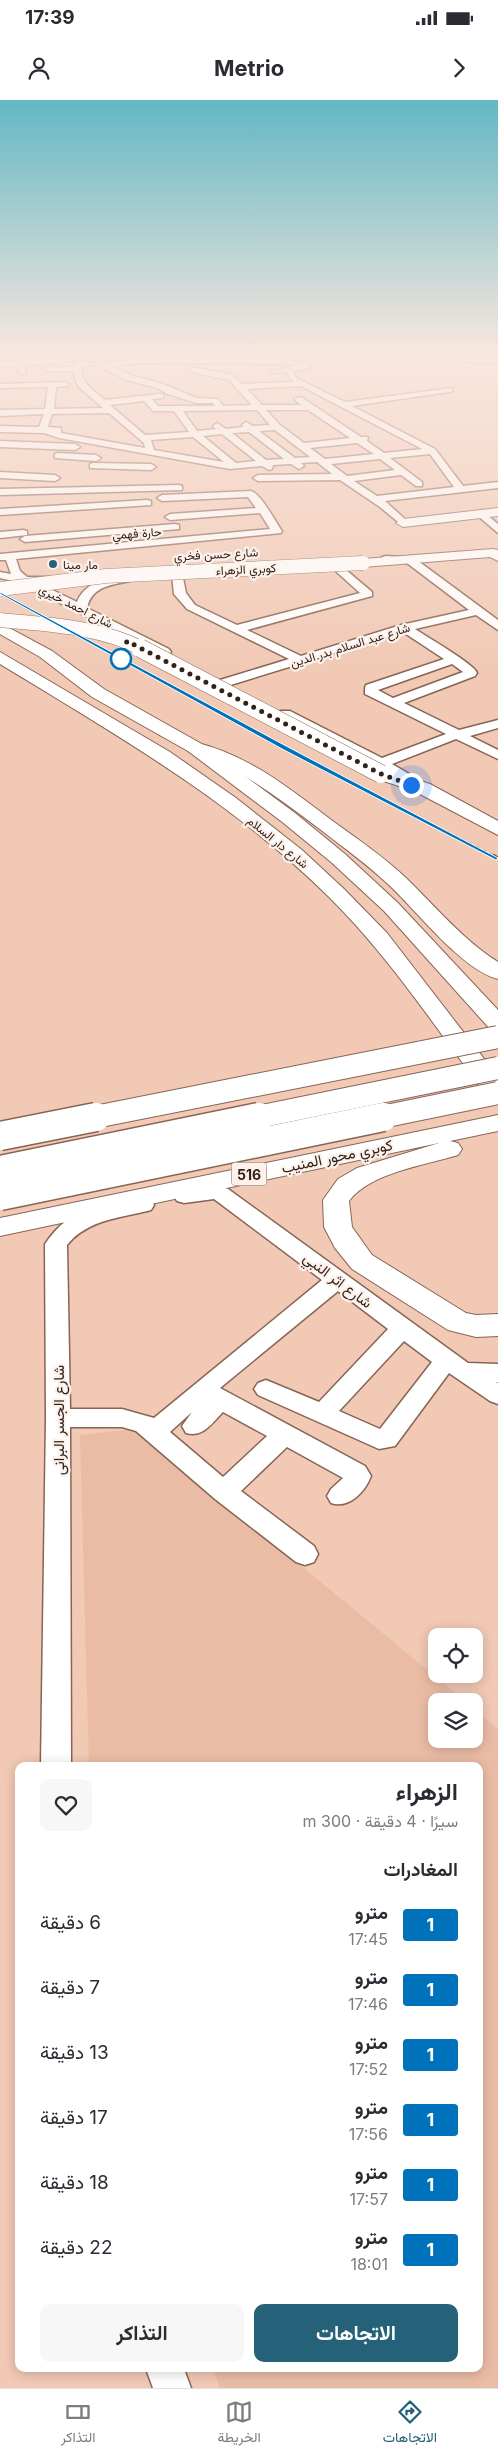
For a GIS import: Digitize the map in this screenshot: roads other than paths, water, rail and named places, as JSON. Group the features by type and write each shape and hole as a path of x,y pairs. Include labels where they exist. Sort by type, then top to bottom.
{"main road":[{"path":"403,523 498,512"},
{"path":"403,523 419,534"},
{"path":"441,544 468,556"},
{"name":"كوبري الزهراء","path":"0,589 106,576 494,556"},
{"path":"0,620 91,630 121,638 422,788 498,829"},
{"name":"شارع دار السلام","path":"0,628 53,660 98,693 162,727 194,747 288,817 363,881 424,941 498,1024"},
{"path":"0,653 20,649 24,645 23,642"},
{"name":"شارع دار السلام","path":"0,657 99,715 164,756 229,802 295,854 337,893 379,938 498,1093"},
{"path":"20,670 30,662 53,660"},
{"path":"194,747 222,755 244,765 284,793 379,865 465,948 484,964 498,972"},
{"path":"0,1136 498,1037"},
{"path":"0,1170 498,1068"},
{"name":"كوبري محور المنيب","path":"0,1196 498,1093"},
{"name":"كوبري محور المنيب","path":"0,1227 498,1123"},
{"path":"498,1134 366,1174 347,1185 336,1200 336,1210 338,1227 345,1241 362,1262 458,1322 476,1326 498,1325"}],"street":[{"path":"23,531 24,495 49,461"},
{"path":"88,461 126,480 167,509 184,546"},
{"path":"93,463 99,461"},
{"path":"203,461 241,472 282,477 343,478 405,472"},
{"path":"227,461 241,472"},
{"path":"260,461 282,477"},
{"path":"241,472 264,464 301,461"},
{"path":"322,461 343,478 376,499 403,523"},
{"path":"358,488 418,482 389,461"},
{"path":"332,469 432,461"},
{"path":"441,461 460,490"},
{"path":"294,462 312,477"},
{"path":"93,463 151,468"},
{"path":"83,491 93,463"},
{"path":"126,480 131,467"},
{"path":"0,475 24,495 83,491 105,498 167,509 264,510"},
{"path":"24,495 61,478"},
{"path":"0,482 24,495 60,509 105,498"},
{"path":"0,535 23,531 70,535 120,531 224,485"},
{"path":"376,499 498,485"},
{"path":"0,492 66,502 105,498 167,509 257,500 270,520 232,524"},
{"path":"23,531 24,495"},
{"path":"105,498 135,563"},
{"path":"60,509 76,550"},
{"path":"0,512 23,531"},
{"path":"481,513 498,530"},
{"name":"حارة فهمي","path":"5,557 23,531 76,550 135,563 184,546 275,533 277,530 270,520"},
{"path":"0,522 23,531"},
{"path":"0,546 23,531"},
{"name":"شارع احمد خيري","path":"5,557 15,572 24,580 224,683 381,769"},
{"path":"411,561 498,626"},
{"name":"شارع حسن فخري","path":"24,580 135,563 411,561"},
{"name":"شارع حسن فخري","path":"135,563 178,575 411,561"},
{"name":"شارع حسن فخري","path":"81,608 84,596 98,586 118,579 135,563"},
{"path":"235,629 368,594 351,586 335,566"},
{"path":"0,575 24,580"},
{"path":"178,575 178,583 184,601 191,607 300,660"},
{"name":"شارع عبد السلام بدر الدين","path":"224,683 405,628 478,611"},
{"path":"217,621 236,616"},
{"path":"391,703 471,674 472,671 405,628"},
{"path":"455,659 371,688 372,693 498,755"},
{"path":"381,769 456,735 498,724"},
{"name":"شارع اثر النبي","path":"212,1191 221,1194 454,1366 498,1395"},
{"name":"شارع الجسر البرانى","path":"56,1762 58,1418 56,1244 65,1231 80,1222 103,1214 212,1191"},
{"path":"154,1433 212,1394 338,1280"},
{"path":"322,1414 403,1328"},
{"path":"266,1389 379,1439 386,1439 454,1366 498,1373"},
{"path":"194,1426 212,1394"},
{"path":"212,1394 358,1474 358,1480 340,1496"},
{"path":"58,1418 133,1419 143,1423 224,1492 305,1554"},
{"path":"224,1492 284,1434"},
{"path":"167,2372 172,2388"}],"railway":[{"path":"0,593 103,649"},
{"path":"101,648 286,749 495,857"},
{"path":"493,855 498,858"}],"metro line":[{"name":"1","path":"0,593 286,749 498,858"}],"place":[{"name":"مار مينا","path":"53,564"}]}
